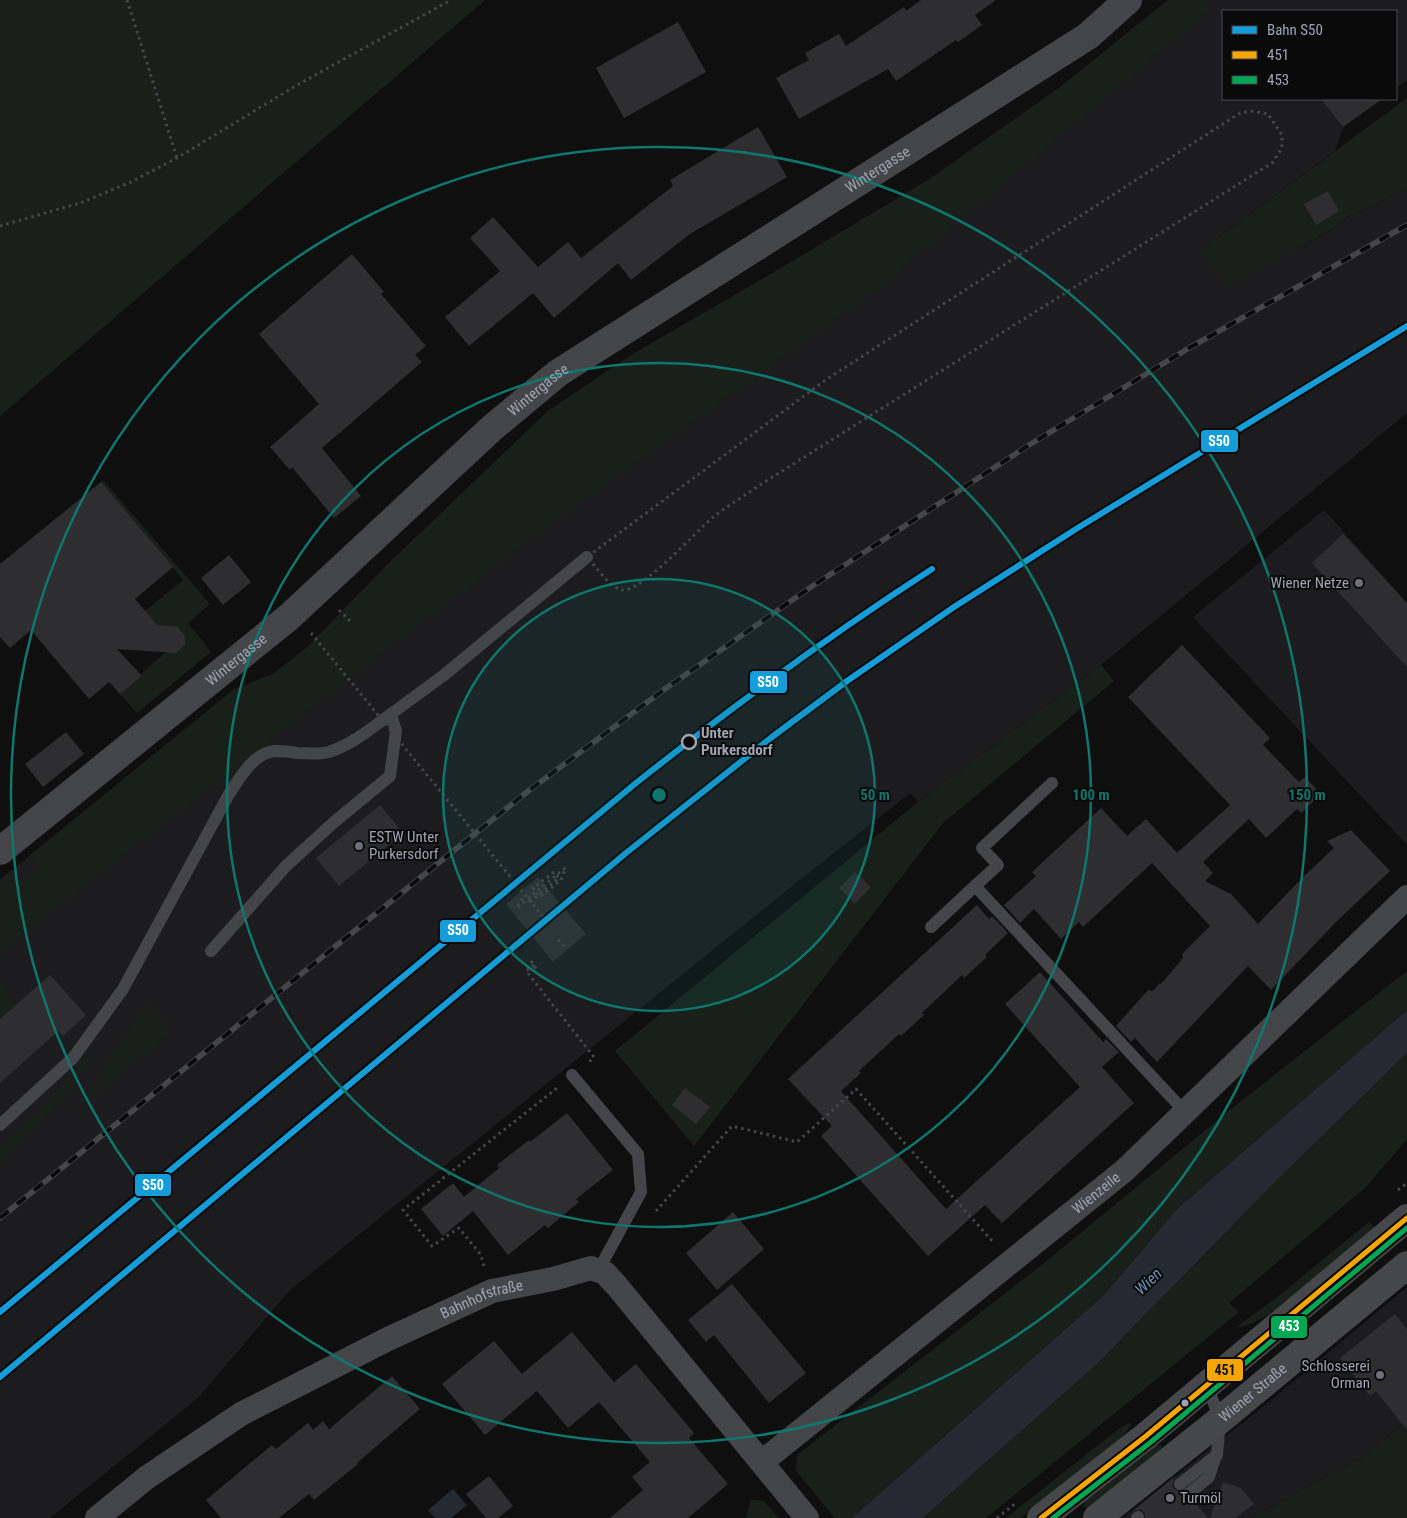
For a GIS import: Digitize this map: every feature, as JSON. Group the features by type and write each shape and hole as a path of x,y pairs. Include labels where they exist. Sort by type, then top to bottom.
{"main road":[{"path":"1053,1515 1407,1218"},
{"name":"Wiener Straße","path":"1097,1518 1220,1420 1407,1266"}],"street":[{"name":"Wintergasse","path":"0,851 289,617 492,428 558,373 1088,36 1128,0"},
{"name":"Wienzeile","path":"762,1462 1125,1170 1407,897"},
{"name":"Bahnhofstraße","path":"96,1518 146,1478 241,1414 388,1339 492,1291 553,1279 591,1268 598,1271"},
{"path":"598,1271 605,1273 617,1286 807,1518"}],"lane":[{"path":"0,1125 73,1058 122,989 228,794 253,762 263,755 274,751 317,754 328,752 358,737 444,675 587,557"},
{"path":"211,951 286,866 390,776 396,732 391,714"},
{"path":"931,927 998,865 982,848 1052,783"},
{"path":"976,886 1185,1112"},
{"path":"572,1075 638,1154 642,1192 598,1271"},
{"path":"1184,1489 1217,1455 1220,1420 1207,1385"}],"path":[{"path":"127,0 177,158"},
{"path":"0,226 80,203 132,182 177,158 297,85 451,0"},
{"path":"1251,111 1268,114 1282,135 1282,148 1272,163 760,485 713,517 652,574 635,587 622,590 614,587 587,557 827,379 1240,113 1251,111"},
{"path":"310,632 548,922"},
{"path":"526,896 519,902 518,907 532,896 539,890 546,884 552,879 559,873 566,867 561,880 540,897 537,893 533,888 554,872 559,878 544,890 537,896 530,902"},
{"path":"558,940 566,948"},
{"path":"531,961 537,970"},
{"path":"492,1291 481,1255 459,1228 432,1246 403,1210 594,1057 526,971 534,966"},
{"path":"653,1215 732,1126 797,1142 856,1089 1011,1262"}],"shaded area":[{"path":"0,0 485,0 0,416"},
{"path":"1168,0 1407,0 1407,80 1397,87 1397,10 1222,10 1222,100 1381,100 1343,127 1335,151 1200,251 1310,242 1338,226 1347,217 1407,187 1407,413 1101,665 918,802 910,793 289,1291 198,1398 50,1518 0,1518 0,880 233,690 273,674 306,648 393,559 548,411 633,354 928,180 1059,88"},
{"path":"1168,0 1198,0 1211,9 876,290 536,535 316,704 37,923 0,955 0,880 11,870 21,882 39,867 30,855 233,690 273,674 306,648 393,559 548,411 633,354 928,180 1059,88"},
{"path":"1407,98 1407,187 1347,217 1338,226 1228,287 1200,251"},
{"path":"103,480 210,604 188,623 211,652 137,713 120,694 142,676 141,674 166,652 185,645 185,636 178,627 162,632 145,611 183,580 101,482"},
{"path":"1324,510 1407,603 1407,845 1193,617"},
{"path":"1101,665 1114,681 943,823 694,1146 615,1051 918,802"},
{"path":"1407,971 1407,1010 1177,1209 1103,1296 852,1518 835,1518 796,1471 797,1455 1038,1268 1236,1105"},
{"path":"0,983 17,1004 0,1019"},
{"path":"149,1003 172,1032 72,1113 103,1071 142,1009"},
{"path":"110,1036 64,1097 0,1165 0,1148"},
{"path":"1407,1053 1407,1139 1366,1187 1229,1303 1239,1312 986,1518 923,1518 1098,1363 1277,1180"},
{"path":"1369,1222 1375,1228 1327,1271 1270,1314 1252,1323 1235,1328 1276,1298"},
{"path":"1407,1287 1407,1420 1369,1453 1251,1518 1123,1518 1264,1406"},
{"path":"1407,1420 1407,1518 1251,1518 1369,1453"},
{"path":"1129,1423 1131,1424 1122,1438 1020,1518 1006,1518 1116,1431"},
{"path":"1156,1445 1161,1446 1163,1450 1089,1509 1085,1507 1085,1501"},
{"path":"751,1500 764,1501 779,1518 746,1518"}],"water":[{"name":"Wien","path":"1407,1010 1407,1053 1277,1180 1098,1363 923,1518 852,1518 1103,1296 1177,1209"},
{"path":"453,1489 467,1505 451,1518 435,1518 428,1510"}],"building":[{"path":"921,0 996,0 975,15 982,25 958,42 956,40 896,81 888,69 799,119 776,78 809,60 805,53 839,34 846,46 904,7 906,11"},
{"path":"678,22 706,72 624,118 596,68"},
{"path":"1322,100 1381,100 1343,127"},
{"path":"758,127 787,177 690,234 631,280 618,263 554,318 533,293 469,346 445,317 500,271 470,238 493,217 538,267 568,242 581,258 673,186 670,180"},
{"path":"1328,191 1339,211 1316,225 1304,204"},
{"path":"352,254 384,292 381,294 426,346 415,355 422,362 322,448 361,496 334,518 292,467 290,470 270,447 319,404 259,334"},
{"path":"101,482 173,567 135,599 157,625 178,627 185,636 185,645 176,653 117,649 142,676 120,694 109,682 89,699 31,630 10,648 0,637 0,564"},
{"name":"Wiener Netze","path":"1343,534 1407,603 1407,667 1312,563"},
{"path":"229,555 251,582 223,605 201,578"},
{"path":"1182,645 1270,738 1263,745 1299,782 1305,777 1321,794 1301,813 1297,809 1266,838 1249,819 1203,862 1213,873 1205,881 1231,894 1258,924 1334,848 1327,841 1351,830 1390,871 1338,920 1271,990 1248,966 1157,1062 1135,1038 1131,1042 1116,1026 1148,990 1153,991 1161,984 1183,958 1182,954 1210,926 1152,863 1083,927 1079,922 1061,939 1034,909 1020,923 1004,905 1036,876 1032,872 1101,808 1127,836 1146,819 1177,853 1230,805 1128,697"},
{"path":"66,732 84,754 43,787 25,764"},
{"name":"ESTW Unter Purkersdorf","path":"380,805 403,833 339,886 316,858"},
{"path":"855,872 871,887 855,904 839,888"},
{"path":"538,877 586,934 553,962 506,904"},
{"path":"977,905 989,919 992,916 1008,933 985,955 987,957 964,978 962,975 922,1013 924,1015 901,1036 899,1034 859,1071 861,1073 841,1091 946,1209 1080,1087 1005,1004 1040,972 1103,1042 1106,1039 1119,1052 1102,1067 1134,1103 1002,1223 985,1205 928,1256 821,1136 832,1126 788,1079"},
{"path":"50,975 86,1015 63,1036 58,1031 0,1083 0,1019"},
{"path":"685,1088 710,1107 696,1124 672,1105"},
{"path":"567,1113 613,1170 576,1199 579,1202 548,1228 545,1225 508,1255 473,1211 443,1236 421,1209 453,1183 464,1197 499,1168 497,1165"},
{"path":"733,1212 764,1249 717,1290 686,1253"},
{"path":"732,1284 806,1373 769,1403 714,1335 706,1342 688,1320"},
{"name":"Schlosserei Orman","path":"1395,1314 1407,1329 1407,1430 1376,1391 1370,1396 1340,1358"},
{"path":"572,1332 614,1382 636,1364 694,1433 689,1438 728,1484 688,1518 610,1518 643,1490 632,1477 650,1462 599,1402 568,1428 537,1391 485,1435 442,1384 494,1341 522,1374"},
{"path":"392,1376 420,1409 314,1500 309,1494 279,1518 221,1518 206,1500 272,1445 276,1449 308,1423 313,1430 323,1421 329,1429"},
{"path":"489,1476 513,1506 498,1518 486,1518 466,1494"},
{"name":"Turmöl","path":"1174,1477 1172,1486 1180,1492 1182,1499 1189,1502 1193,1500 1208,1518 1146,1518 1141,1509 1133,1511"},
{"path":"1223,1482 1241,1488 1254,1504 1235,1518 1210,1518"}],"railway":[{"path":"0,1218 527,792 665,689 811,587 1029,445 1189,348 1407,225"}],"rail line":[{"name":"S50","path":"0,1377 626,853 772,737 847,681 954,607 1076,529 1407,326"},
{"name":"S50","path":"0,1312 636,783 782,672 932,569"}],"transit line":[{"name":"451","path":"1041,1518 1146,1436 1407,1218"},
{"name":"453","path":"1053,1518 1151,1442 1407,1228"}],"place":[{"name":"Wiener Netze","path":"1359,583"},
{"name":"Unter Purkersdorf","path":"689,742"},
{"name":"ESTW Unter Purkersdorf","path":"359,846"},
{"name":"Schlosserei Orman","path":"1380,1375"},
{"name":"Turmöl","path":"1170,1498"}]}
